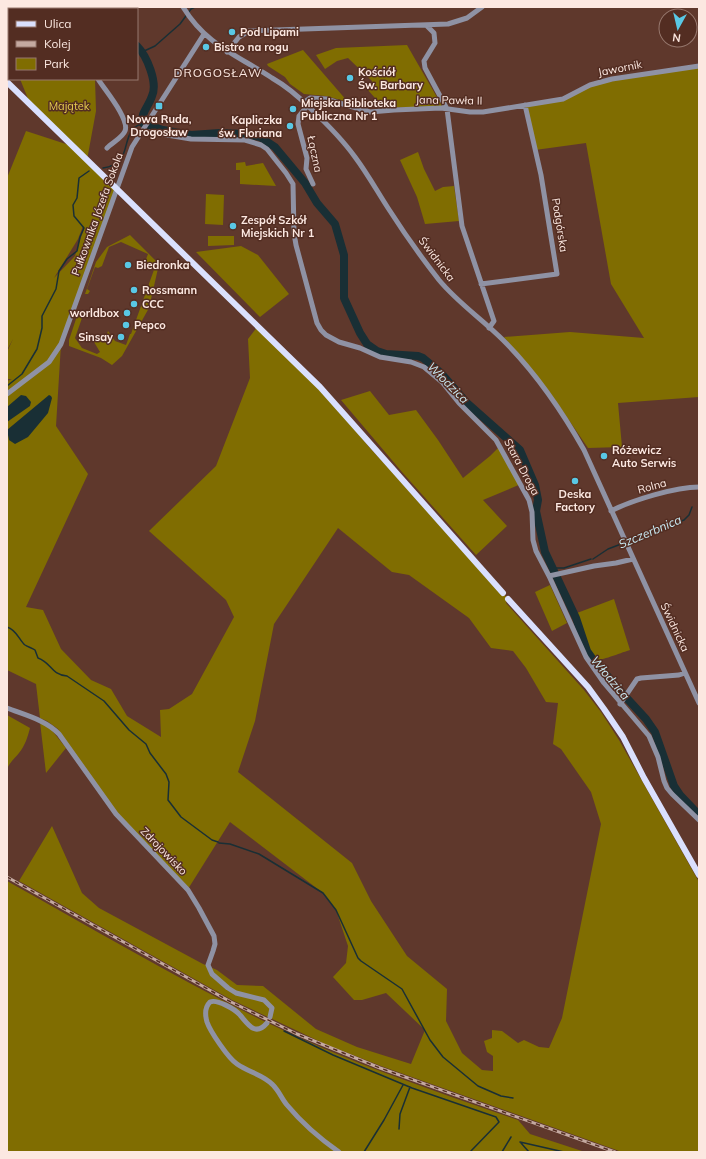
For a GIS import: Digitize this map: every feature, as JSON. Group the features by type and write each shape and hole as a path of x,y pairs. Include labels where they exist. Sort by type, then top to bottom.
{"main road":[{"path":"7,82 320,387 503,592"},
{"path":"508,599 588,687 604,709 623,737 644,778 699,875"}],"street":[{"path":"227,52 239,37 248,31 395,25 428,26 455,23 467,18 482,7"},
{"name":"Świdnicka","path":"185,10 204,34 227,52 273,78 306,104 338,136 439,279 455,298 502,340 525,365 568,423 584,450 699,703"},
{"path":"428,26 434,33 435,43 424,61 425,68 447,109 462,226 494,321 489,328"},
{"name":"Pułkownika Józefa Sokola","path":"7,394 49,362 61,344 132,148 204,34"},
{"name":"Jawornik","path":"525,105 563,99 590,85 612,79 699,66"},
{"path":"99,80 122,115 126,125 123,134 107,148"},
{"name":"Jana Pawła II","path":"306,104 310,98 326,99 370,112 441,108 470,112 484,112 525,105"},
{"name":"Łączna","path":"306,104 299,116 298,124 307,158 306,170 313,184"},
{"name":"Podgórska","path":"482,284 557,274 541,175 525,105"},
{"name":"Stara Droga","path":"144,129 191,139 245,140 256,142 267,149 286,173 292,184 294,234 296,245 317,323 321,330 326,335 339,342 360,348 380,357 411,362 424,367 442,382 459,403 492,435 500,446 529,500 532,512 534,545 550,575 586,657 598,675 649,736 658,757 667,788 699,820"},
{"name":"Rolna","path":"612,511 624,504 685,488 699,487"},
{"path":"550,575 633,559"},
{"path":"621,703 635,682 641,678 679,675 685,673"},
{"name":"Zdrojowisko","path":"7,708 39,720 55,729 116,814 188,890 214,936 215,944 208,965 212,974 228,988 236,992 264,1000 272,1008 270,1017"},
{"path":"267,1023 262,1028 253,1028 246,1024 238,1013 218,1001 212,1000 206,1009 207,1022 232,1061 268,1080 274,1085 286,1104 308,1129 339,1152"}],"green space":[{"path":"7,7 84,8 8,8 8,28"},
{"path":"407,45 442,106 384,108 367,89 372,84 372,81 348,58 337,61 325,69 316,55 336,48"},
{"path":"303,50 348,102 326,96 304,94 290,84 285,77 267,64"},
{"path":"699,66 699,397 618,403 622,447 588,448 549,391 504,337 570,332 644,338 611,284 586,143 535,150 525,105 563,99 590,85"},
{"name":"Majątek","path":"20,80 95,80 96,111 87,160 117,189 61,344 56,426 88,474 26,607 43,610 61,649 91,680 111,689 127,716 161,737 160,710 169,709 192,694 234,617 226,600 149,531 216,466 250,378 248,339 258,326 320,387 369,447 503,593 508,599 506,603 584,690 601,712 619,740 699,882 699,1152 622,1152 381,1066 325,1044 232,1000 19,881 52,826 82,893 99,908 203,964 217,970 237,985 263,986 316,1029 357,1047 411,1064 425,1030 386,993 362,1000 354,1000 333,977 346,963 348,946 336,910 323,893 230,822 188,889 116,814 58,729 40,718 36,684 7,670 7,381 12,379 7,379 7,352 13,339 7,350 7,178 26,131 72,146 31,106","holes":["83,226 84,228 75,256 54,278 78,239","338,528 392,572 409,575 469,618 491,648 513,651 526,668 546,702 558,703 553,744 561,749 591,792 601,824 562,1018 549,1048 539,1047 524,1040 518,1043 502,1031 492,1030 492,1038 484,1041 487,1052 493,1056 493,1071 482,1070 462,1053 446,1021 447,989 407,956 371,901 352,863 238,772 255,721 274,624"]},
{"path":"418,152 424,169 435,191 443,187 454,186 459,221 425,224 417,197 400,160"},
{"path":"245,162 246,166 263,163 276,186 240,184 240,170 236,170 236,163"},
{"path":"206,194 224,195 223,225 205,224"},
{"path":"130,235 159,264 149,308 122,356 112,365 101,358 69,346 69,340 78,313 81,314 82,318 75,338 82,348 97,354 100,352 94,342 107,334 108,331 115,341 126,345 155,267 145,262 148,254 121,242 109,247 102,266 98,268 95,267 87,289 90,291 88,294 85,294 96,262 107,247"},
{"path":"208,236 234,236 234,245 208,246"},
{"path":"241,246 258,255 289,294 260,317 196,252"},
{"path":"370,391 389,415 416,410 463,478 500,446 521,484 483,500 507,526 476,555 402,472 341,400"},
{"path":"550,585 567,623 552,631 535,592"},
{"path":"614,599 630,650 596,660 589,654 583,642 576,618 577,613"},
{"path":"7,715 30,728 23,747 7,769"},
{"path":"40,722 50,728 66,748 46,773"},
{"path":"7,881 170,973 270,1024 362,1064 518,1120 530,1134 585,1152 7,1152"}],"water":[{"path":"21,395 26,396 31,402 30,406 7,422 7,407"},
{"path":"49,395 52,398 48,413 28,437 15,444 9,440 7,430"}],"waterway":[{"path":"142,52 155,46 180,24 191,9 195,7 222,7"},
{"name":"Włodzica","path":"138,47 148,63 154,84 152,96 144,112 142,123 163,130 191,135 220,133 245,134 260,137 275,147 305,183 317,203 335,224 344,255 344,298 360,333 367,344 377,351 386,354 418,356 423,358 441,373 467,403 520,450 535,485 538,500 536,511 545,552 576,618 587,651 646,719 655,732 674,786 680,795 699,815"},
{"path":"103,168 112,166 118,162 124,153 132,130 142,123"},
{"path":"7,386 22,374 37,349 42,328 42,316 56,289 59,271 67,259 77,251 80,237 84,228 74,216 73,205 77,198 79,178 89,171"},
{"name":"Szczerbnica","path":"593,559 608,549 684,520 689,515 692,507"},
{"name":"Szczerbnica","path":"553,568 564,568 591,559"},
{"path":"7,627 13,630 25,645 35,650 38,658 43,660 54,671 61,675 67,676 104,701 129,730 146,744 150,753 166,774 169,782 168,800 181,817 212,840 218,842"},
{"path":"219,843 230,844 259,854 323,893 336,910 358,958 402,989 430,1040 443,1057 478,1086 501,1096 513,1098"},
{"path":"284,1031 333,1055 412,1088 496,1117 499,1122 470,1152"},
{"path":"364,1152 403,1085"},
{"path":"399,1129 400,1114 410,1087"},
{"path":"502,1152 511,1137"},
{"path":"520,1142 564,1152"},
{"path":"521,1143 529,1152"}],"railway":[{"path":"7,877 231,1002 297,1034 380,1068 615,1152"}],"place":[{"name":"Pod Lipami","path":"232,32"},
{"name":"Bistro na rogu","path":"206,47"},
{"name":"Kościół Św. Barbary","path":"350,78"},
{"name":"Nowa Ruda, Drogosław","path":"159,106"},
{"name":"Miejska Biblioteka Publiczna Nr 1","path":"293,109"},
{"name":"Kapliczka św. Floriana","path":"290,126"},
{"name":"Zespół Szkół Miejskich Nr 1","path":"233,226"},
{"name":"Biedronka","path":"128,265"},
{"name":"Rossmann","path":"134,290"},
{"name":"CCC","path":"134,304"},
{"name":"worldbox","path":"127,313"},
{"name":"Pepco","path":"126,325"},
{"name":"Sinsay","path":"121,337"},
{"name":"Różewicz Auto Serwis","path":"604,456"},
{"name":"Deska Factory","path":"575,481"}],"district":[{"name":"DROGOSŁAW","path":"218,73"}]}
